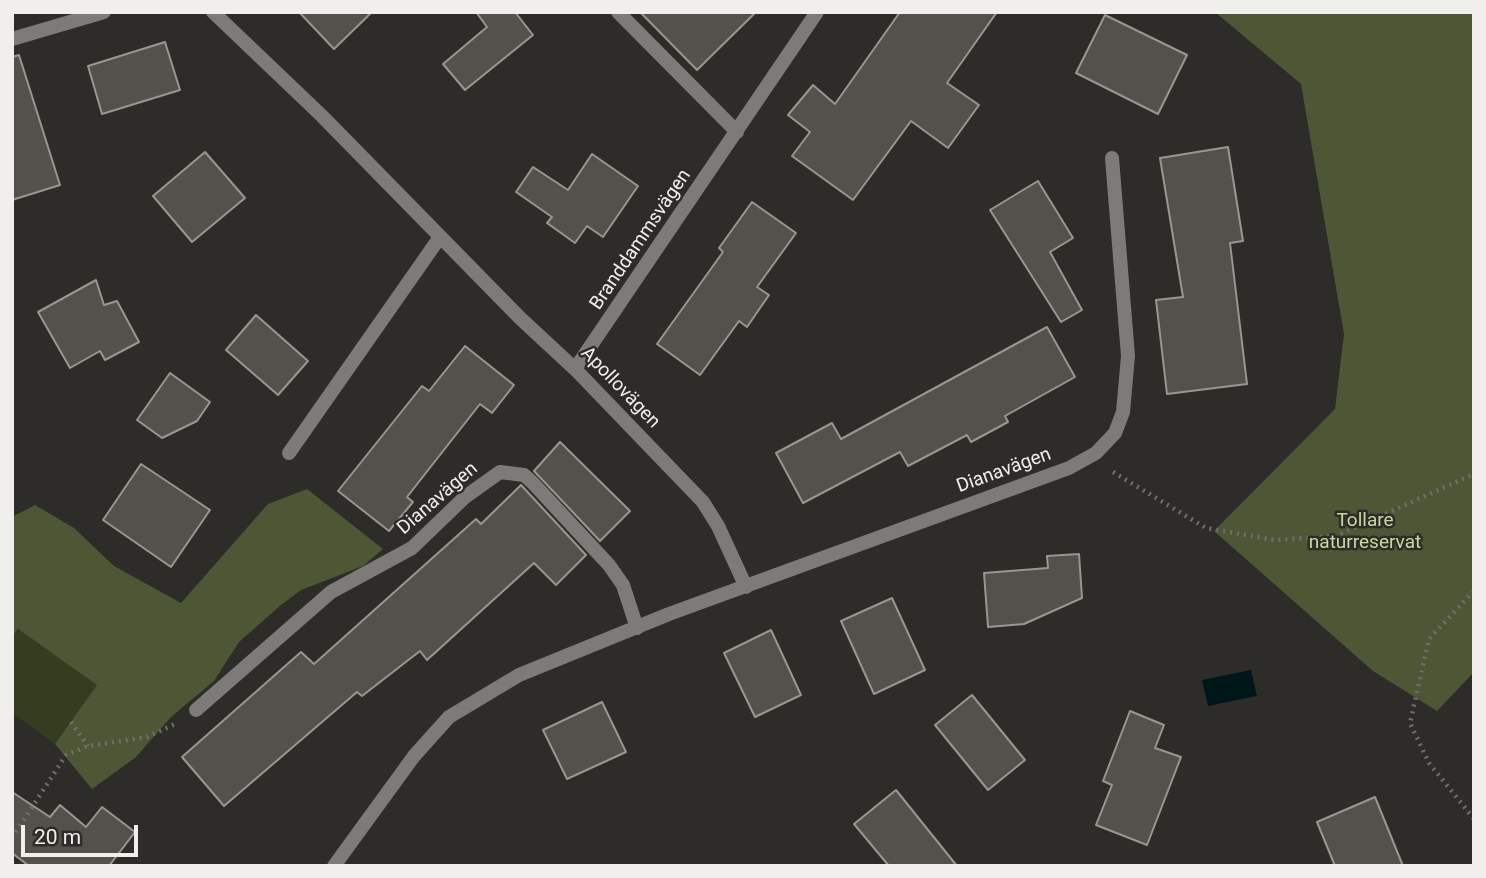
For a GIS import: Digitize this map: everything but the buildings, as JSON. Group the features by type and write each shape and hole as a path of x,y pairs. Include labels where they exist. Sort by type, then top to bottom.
{"street":[{"path":"12,39 104,12"},
{"name":"Apollovägen","path":"213,12 520,318 575,369 703,502 718,526 746,587"},
{"path":"618,12 737,132"},
{"name":"Branddammsvägen","path":"575,369 817,12"},
{"name":"Dianavägen","path":"334,866 414,756 449,717 519,675 637,628 1069,468 1096,453 1115,433 1123,412 1128,356 1112,158"},
{"path":"289,453 440,236"},
{"name":"Dianavägen","path":"196,710 331,592 412,548 465,497 500,472 524,475 609,565 623,585 637,628"}],"path":[{"path":"1087,458 1206,528 1275,540 1336,536 1474,474"},
{"path":"1474,591 1429,639 1410,723 1429,763 1474,819"},
{"path":"12,838 66,755 88,746 147,737 174,725 196,710"},
{"path":"71,722 88,746"}],"green space":[{"name":"Tollare naturreservat","path":"1215,12 1474,12 1474,672 1437,711 1373,671 1214,531 1335,409 1344,334 1301,84"},
{"path":"307,489 383,549 363,566 301,590 281,605 239,642 214,681 171,717 136,757 92,789 55,744 97,685 18,629 12,637 12,517 35,505 74,528 114,566 181,603 268,504"},
{"path":"18,629 97,685 55,744 12,713 12,637"}],"shaded area":[{"path":"1251,670 1257,696 1208,706 1202,680"}]}
